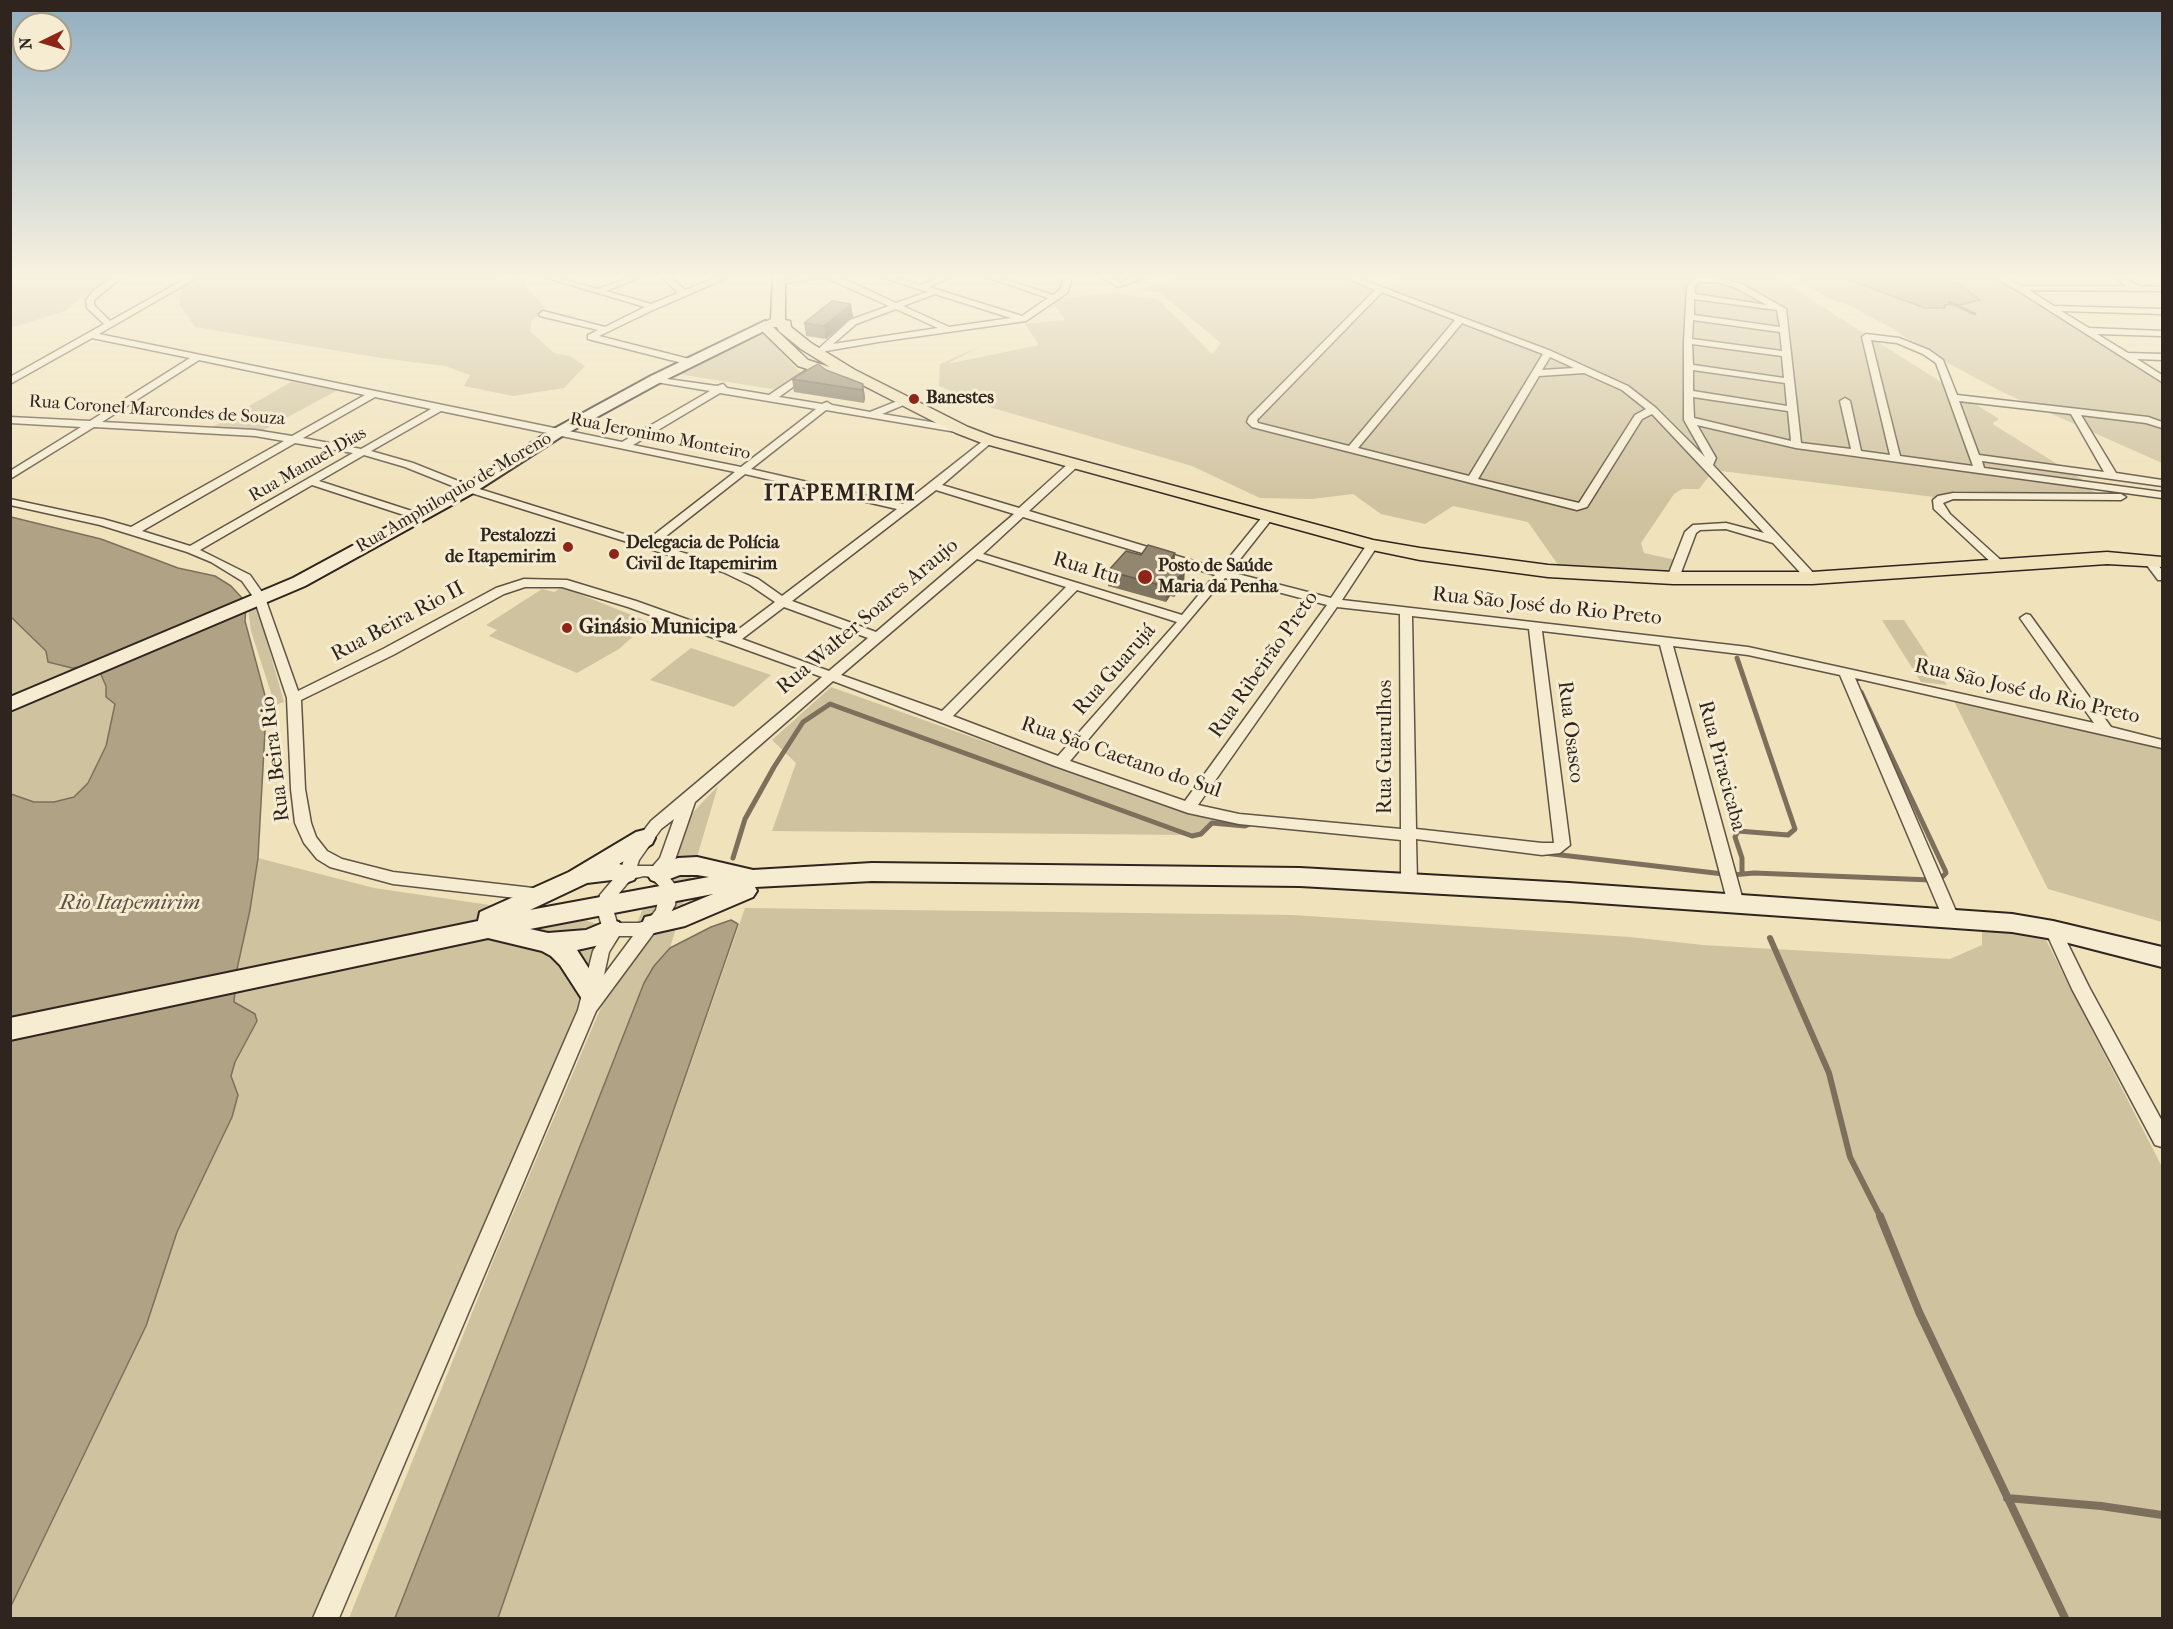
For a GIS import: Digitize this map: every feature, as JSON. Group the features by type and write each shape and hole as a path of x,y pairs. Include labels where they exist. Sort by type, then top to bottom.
{"main road":[{"name":"Rua Amphiloquio de Moreno","path":"10,705 298,582 469,489 557,433 662,376 718,350"},
{"path":"790,350 795,357 818,357 962,430 988,440 1372,545 1548,571 1672,578 1812,578 2107,558 2156,561"},
{"path":"450,937 577,878 644,838"},
{"path":"577,878 602,872 627,873"},
{"path":"10,1029 605,904 662,880 872,872 1300,877 1409,882 1951,918 2053,930 2163,957"},
{"path":"652,925 676,919 731,896 792,875"},
{"path":"488,929 548,943 560,949 569,958 589,1001"},
{"path":"548,943 586,940 612,929"}],"street":[{"path":"10,381 64,350"},
{"name":"Rua Jeronimo Monteiro","path":"164,350 744,471 905,508"},
{"path":"643,350 690,362"},
{"path":"662,376 719,389 776,395 825,350"},
{"path":"818,357 843,350"},
{"path":"1320,350 1252,419 1256,425 1568,507 1583,505 1638,417 1653,410"},
{"path":"1351,450 1435,350"},
{"path":"1540,350 1625,387 1653,410 1812,578"},
{"path":"1688,350 1689,420 1711,458 1707,466"},
{"path":"1755,350 1785,354"},
{"path":"1785,350 1796,445"},
{"path":"1869,350 1896,459"},
{"path":"1919,350 1935,357 1940,362 1980,470"},
{"path":"2117,350 2163,379"},
{"path":"1471,482 1548,353"},
{"path":"2126,356 2163,357"},
{"path":"10,476 198,357"},
{"path":"1689,367 1789,381"},
{"path":"1535,373 1589,370"},
{"path":"662,376 730,384 870,415 962,430"},
{"path":"625,446 730,384"},
{"path":"1688,393 1791,409"},
{"path":"131,532 374,394"},
{"path":"1953,397 2148,420 2163,425"},
{"path":"870,415 905,401"},
{"path":"1845,401 1857,454"},
{"path":"648,545 828,404"},
{"name":"Rua Manuel Dias","path":"191,550 441,407"},
{"path":"2074,411 2112,476"},
{"name":"Rua Coronel Marcondes de Souza","path":"10,420 255,433 363,452 409,465 469,489 746,578 770,591 781,601 877,637"},
{"path":"1689,420 1796,445 2160,497"},
{"path":"733,640 934,486 988,440"},
{"path":"1975,457 2163,483"},
{"name":"Rua Walter Soares Araujo","path":"605,904 615,885 627,873 631,859 644,838 666,816 688,800 830,676 975,555 1074,464"},
{"path":"312,482 417,516"},
{"name":"Rua São José do Rio Preto","path":"934,486 1222,573 1334,603 1748,651 2105,729 2163,744"},
{"path":"2000,565 1939,509 1937,502 1942,498 1953,496 2160,497"},
{"name":"Rua Beira Rio","path":"10,502 103,522 191,550 246,578 294,698 298,789 303,823 309,839 322,855 336,863 360,871 393,878 542,895"},
{"name":"Rua Guarujá","path":"1060,763 1185,620 1267,518"},
{"path":"1672,578 1691,532 1697,527 1726,526 1775,540"},
{"name":"Rua Ribeirão Preto","path":"1188,808 1334,603 1372,545"},
{"name":"Rua Itu","path":"975,555 1185,620"},
{"path":"2156,561 2163,577"},
{"name":"Rua Beira Rio II","path":"294,698 388,652 483,599 524,583 563,583 632,604 830,676"},
{"path":"944,717 1074,586"},
{"name":"Rua Guarulhos","path":"1406,611 1409,882"},
{"path":"2026,618 2105,729"},
{"name":"Rua Osasco","path":"1535,625 1562,845"},
{"name":"Rua Piracicaba","path":"1665,640 1736,904"},
{"path":"1845,671 1951,918"},
{"name":"Rua São Caetano do Sul","path":"830,676 944,717 1060,763 1188,808 1239,819 1542,849 1555,849 1562,845"},
{"name":"Rua Walter Soares Araujo","path":"589,1001 662,914 662,880 688,800"},
{"path":"627,873 644,870 662,880"},
{"path":"605,904 605,916 612,929"},
{"path":"612,929 635,931 652,925"},
{"path":"326,1618 589,1001 601,951 612,929"},
{"path":"2053,930 2081,989 2163,1139"}],"shaded area":[{"path":"333,350 551,350 554,353 570,356 585,366 564,388 513,396 464,386 470,375 445,366"},
{"path":"724,350 779,350 802,374 778,390 678,374"},
{"path":"972,350 947,364 1015,350 1208,350 1212,354 1215,350 1530,350 1615,386 1639,402 1710,475 1699,489 1682,489 1674,494 1641,543 1644,553 1676,560 1664,576 1561,569 1528,522 1453,506 1425,524 1381,514 1353,494 1312,499 1260,498 1192,466 986,406 939,386 940,364"},
{"path":"1540,350 1891,350 1999,419 1993,423 1994,425 2080,478 2084,482 2080,485 2099,494 1951,494 1934,497 1721,471 1662,411 1625,383"},
{"path":"1924,350 2110,350 2162,383 2162,463 2000,391"},
{"path":"291,382 338,390 260,432 209,429"},
{"name":"Ginásio Municipa","path":"562,587 649,622 619,649 577,673 489,636 497,630 486,625 542,589 554,592"},
{"path":"257,606 284,702 275,705 251,631 248,609"},
{"path":"10,617 46,651 48,662 72,668 88,666 11,699"},
{"path":"1882,620 1904,620 1947,685 1921,682"},
{"path":"691,648 771,675 734,707 650,680"},
{"path":"99,670 115,704 106,746 88,783 74,797 54,802 34,802 11,794 11,708"},
{"path":"831,687 1025,756 1189,806 1224,811 1220,822 1211,823 1200,835 772,831 796,763 772,740"},
{"path":"1954,701 2160,747 2162,751 2162,922 2048,889"},
{"path":"718,786 670,948 654,966 644,983 395,1618 349,1618 497,1251 677,829"},
{"path":"258,858 374,888 578,918 597,924 608,947 316,1618 11,1618 11,1606 146,1326 177,1232 232,1117 238,1095 231,1076 235,1062 257,1021 255,1014 234,1003 237,969 250,910"},
{"path":"745,908 1293,915 1630,937 1703,945 1950,959 1982,945 1982,923 2046,940 2162,1167 2162,1618 498,1618"}],"water":[{"name":"Rio Itapemirim","path":"11,517 101,539 178,568 215,576 231,586 243,599 246,607 245,621 267,703 263,710 265,731 258,858 250,910 237,969 234,1002 255,1014 257,1021 235,1062 231,1076 238,1095 232,1117 177,1232 146,1326 11,1606 11,794 34,802 54,802 74,797 88,783 106,746 115,704 106,697 106,686 99,670 88,666 72,668 48,662 46,651 11,617"},
{"path":"731,920 738,924 498,1618 395,1618 644,983 654,966 670,948 711,927"}],"building":[{"path":"818,364 826,370 863,384 862,390 792,379"},
{"path":"1148,545 1175,553 1168,563 1185,569 1175,582 1171,581 1167,587 1108,571 1126,551 1141,555"}],"waterway":[{"path":"1737,658 1795,829 1788,835 1738,831 1735,837 1742,858 1742,874"},
{"path":"1544,853 1732,875 1754,873 1931,880 1942,877 1946,873 1945,870 1861,692"},
{"path":"733,858 745,819 774,767 803,722 830,704 1192,836 1201,834 1212,823 1245,826 1255,822"},
{"path":"1770,938 1829,1073 1850,1157 1880,1216"},
{"path":"1880,1216 1919,1312 2008,1498"},
{"path":"2008,1498 2101,1506 2162,1515"},
{"path":"2008,1498 2065,1618"}],"place":[{"name":"Banestes","path":"914,399"},
{"name":"Pestalozzi de Itapemirim","path":"568,547"},
{"name":"Delegacia de Polícia Civil de Itapemirim","path":"614,554"},
{"name":"Posto de Saúde Maria da Penha","path":"1145,577"},
{"name":"Ginásio Municipa","path":"567,628"}],"district":[{"name":"ITAPEMIRIM","path":"840,495"}]}
